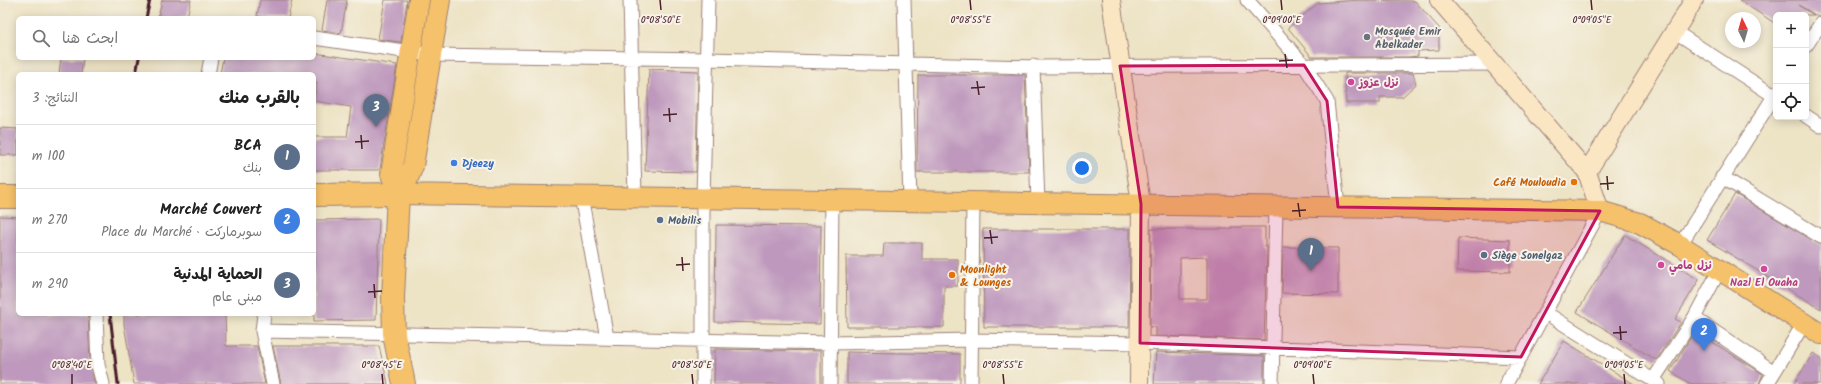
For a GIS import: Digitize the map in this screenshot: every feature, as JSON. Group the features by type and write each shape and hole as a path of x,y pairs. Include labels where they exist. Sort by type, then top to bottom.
{"highway":[{"path":"316,195 398,194 393,298 394,334 404,384"},
{"path":"0,197 16,197"}],"main road":[{"path":"398,194 391,174 409,52 419,0"},
{"path":"398,194 407,181 412,166 440,0"},
{"path":"1111,0 1141,204 1139,384"},
{"path":"1439,0 1588,172 1600,211"},
{"path":"1588,172 1694,0"},
{"path":"398,194 1600,211 1640,223 1680,244 1821,334"}],"street":[{"path":"630,0 635,197"},
{"path":"703,384 703,198 708,0"},
{"path":"904,0 910,201"},
{"path":"1247,0 1304,65 1327,101 1338,207"},
{"path":"1809,41 1821,23"},
{"path":"1674,31 1773,94"},
{"path":"316,38 431,55 631,57 1034,66 1494,64"},
{"path":"208,72 211,60"},
{"path":"1034,66 1038,203"},
{"path":"1680,244 1773,98"},
{"path":"1809,118 1821,126"},
{"path":"1722,177 1821,236"},
{"path":"581,196 607,338"},
{"path":"830,384 832,200"},
{"path":"971,384 973,202"},
{"path":"1272,384 1276,206"},
{"path":"1506,384 1546,313 1600,211"},
{"path":"1546,313 1656,382 1694,318 1720,269"},
{"path":"96,316 98,365 103,384"},
{"path":"264,316 262,331 273,384"},
{"path":"1694,318 1774,372"},
{"path":"1767,384 1804,323"},
{"path":"262,331 831,343 972,340 1140,343 1521,357"}],"highlighted area":[{"path":"1304,65 1327,101 1338,207 1600,211 1521,357 1140,343 1141,204 1120,66"}],"building":[{"path":"162,0 191,0 187,16 158,16"},
{"path":"260,0 292,0 288,16 257,16"},
{"path":"327,0 347,0 341,33 322,30"},
{"path":"385,0 407,0 401,42 378,39"},
{"name":"Mosquée Emir Abelkader","path":"1359,0 1415,1 1439,28 1439,50 1418,51 1418,56 1409,57 1312,57 1288,28 1318,3"},
{"path":"1739,0 1821,0 1821,15 1817,16 1798,5 1814,15 1809,15 1809,12 1773,12 1773,22 1761,14 1761,12 1758,12"},
{"path":"316,53 397,65 380,168 378,170 316,170 316,137 347,137 351,107 316,101 316,72 220,72 223,60 316,60"},
{"path":"61,60 83,60 81,72 59,72"},
{"path":"649,69 698,71 696,172 645,171"},
{"path":"1345,73 1413,73 1416,84 1402,97 1380,97 1380,103 1346,103"},
{"path":"918,75 1025,75 1029,172 917,172"},
{"path":"0,128 16,129 16,155 0,155"},
{"path":"1735,194 1821,245 1821,309 1707,240"},
{"path":"0,216 16,217 16,316 88,316 90,365 95,384 0,384"},
{"path":"379,219 376,320 314,321 314,316 316,316 316,220"},
{"path":"716,225 821,226 820,324 715,322"},
{"path":"1231,227 1265,227 1265,247 1267,247 1264,340 1156,336 1156,327 1150,327 1151,229 1231,229","holes":["1207,257 1207,299 1180,299 1180,258"]},
{"path":"983,229 1130,229 1129,327 984,327"},
{"path":"1625,235 1699,280 1675,319 1681,322 1656,360 1577,312"},
{"name":"Siège Sonelgaz","path":"1458,238 1510,240 1510,272 1457,271"},
{"path":"884,243 922,243 922,259 958,259 958,286 944,286 944,327 847,327 846,256 883,256"},
{"path":"1283,247 1338,248 1338,294 1282,293"},
{"path":"124,316 225,316 226,346 257,346 265,384 134,384"},
{"path":"1695,331 1763,374 1759,384 1691,384 1670,371"},
{"path":"1564,341 1634,384 1538,384"},
{"path":"273,346 379,346 388,384 281,384"},
{"path":"715,349 821,351 821,384 714,384"},
{"path":"847,352 960,354 960,384 847,384"},
{"path":"1156,352 1264,356 1264,384 1154,384"},
{"path":"1813,353 1821,358 1821,384 1794,384"}],"railway":[{"path":"146,16 150,0"},
{"path":"136,72 139,60"},
{"path":"110,316 118,384"}],"place":[{"name":"Mosquée Emir Abelkader","path":"1367,37"},
{"name":"نزل عزوز","path":"1351,82"},
{"name":"الحماية المدنية","path":"376,127"},
{"name":"Djeezy","path":"454,163"},
{"name":"Café Mouloudia","path":"1574,182"},
{"name":"Mobilis","path":"660,220"},
{"name":"Siège Sonelgaz","path":"1484,255"},
{"name":"نزل مامي","path":"1661,265"},
{"name":"Nazl El Ouaha","path":"1764,269"},
{"name":"BCA","path":"1311,271"},
{"name":"Moonlight & Lounges","path":"952,275"},
{"name":"Marché Couvert","path":"1704,351"}]}
